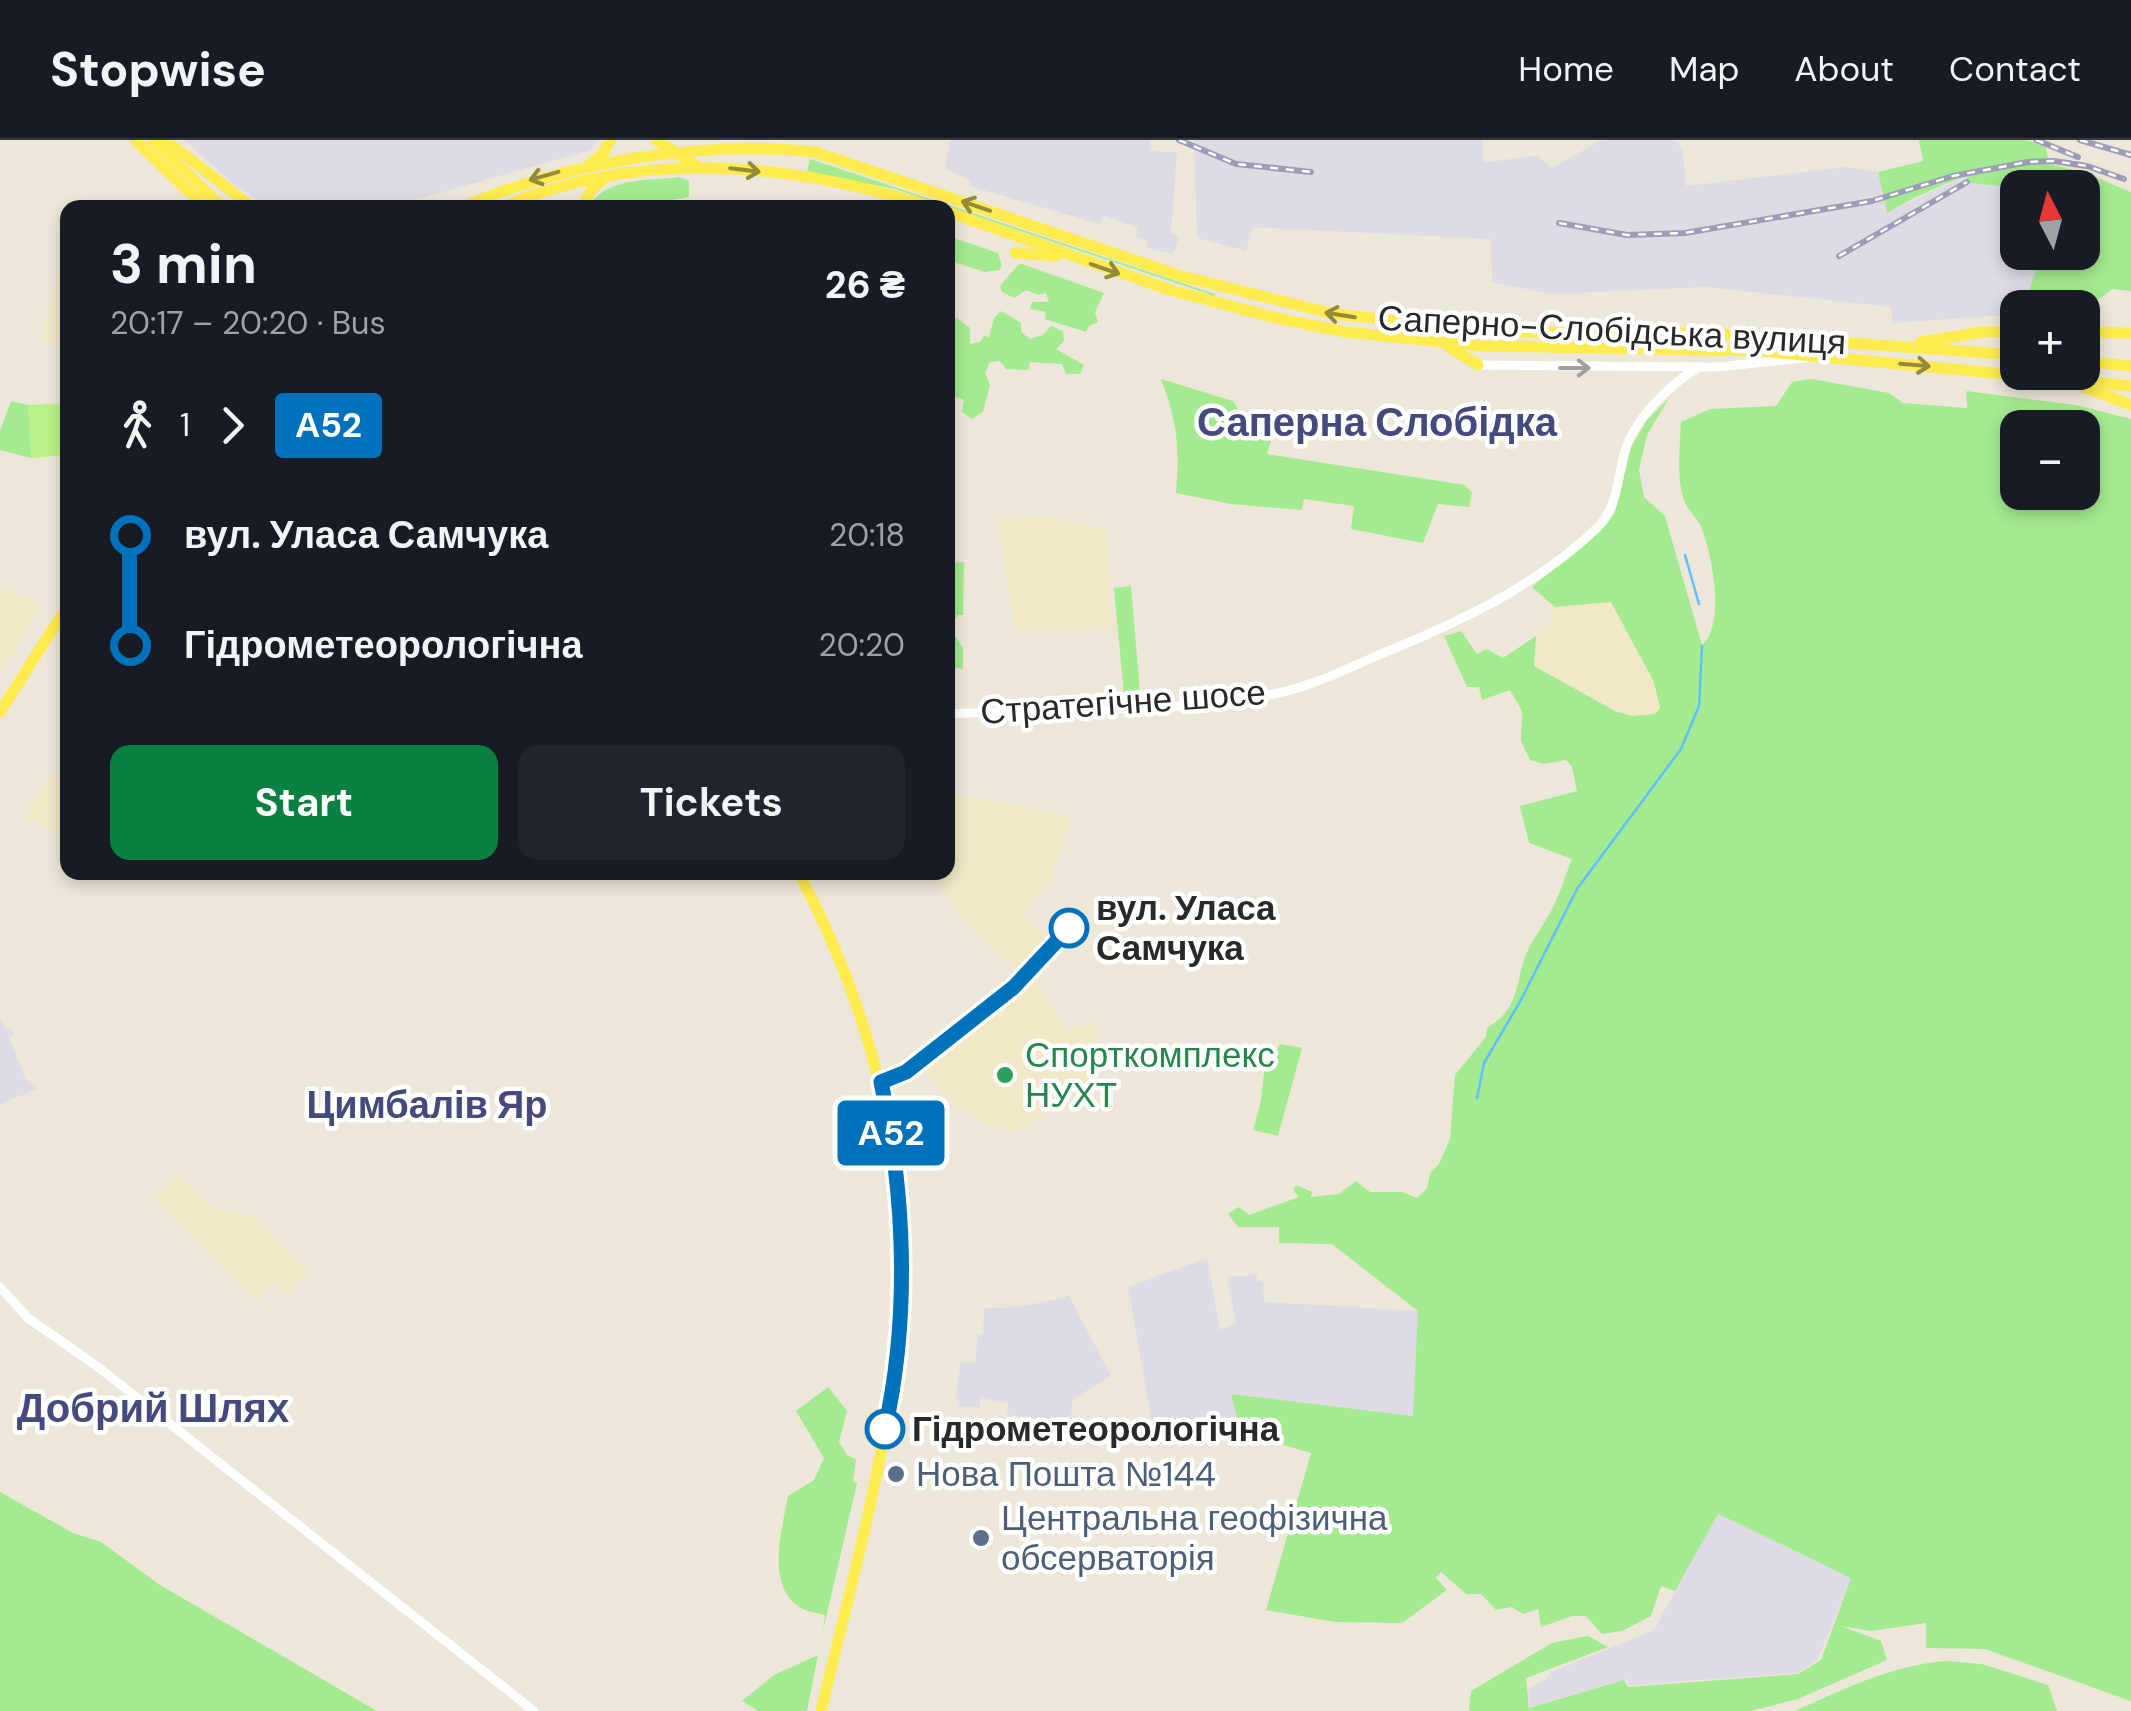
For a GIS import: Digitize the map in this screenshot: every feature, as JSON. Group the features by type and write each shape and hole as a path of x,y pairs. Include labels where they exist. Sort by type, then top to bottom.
{"main road":[{"path":"136,140 198,200"},
{"path":"152,140 215,200"},
{"path":"164,140 241,200"},
{"path":"586,166 604,154 610,140"},
{"path":"656,140 697,166"},
{"path":"743,140 771,144"},
{"name":"Саперно-Слобідська вулиця","path":"479,200 517,184 586,166 720,144 771,144 869,170 1180,276 1334,314 1500,332 1706,332 2000,354"},
{"path":"792,176 804,165 794,148"},
{"path":"518,200 610,174 697,166 792,176 909,200"},
{"path":"586,200 610,174"},
{"name":"Саперно-Слобідська вулиця","path":"955,215 1170,290 1298,324 1444,344 1714,349 2000,374"},
{"path":"1015,254 1069,256"},
{"path":"1887,345 2000,332"},
{"path":"2100,332 2131,333"},
{"path":"1444,344 1478,365"},
{"path":"2100,363 2131,366"},
{"name":"Саперно-Слобідська вулиця","path":"2100,383 2131,386"},
{"path":"2092,390 2131,404"},
{"path":"0,712 60,618"},
{"path":"802,880 842,963 871,1044 893,1146 900,1228 900,1299 889,1410 822,1711"}],"street":[{"name":"Саперно-Слобідська вулиця","path":"1478,365 1748,366 1818,356"},
{"name":"Стратегічне шосе","path":"955,714 1262,696 1321,679 1459,620 1528,583 1598,527 1610,512 1625,450 1640,422 1685,376 1700,367"},
{"path":"0,1287 28,1318 98,1367 534,1711"}],"shaded area":[{"path":"185,140 597,140 591,150 415,200 259,200 235,186"},
{"path":"950,140 1150,140 1150,151 1177,152 1171,233 1179,237 1175,251 1146,248 1148,241 1136,237 1138,227 1103,216 1100,224 969,186 971,180 945,169"},
{"path":"1194,140 1483,140 1483,163 1537,155 1551,168 1602,140 1674,140 1682,148 1686,186 1846,167 1878,172 1887,213 1967,175 1970,183 2000,185 2000,270 2036,270 2029,290 2000,290 2000,315 1892,323 1891,307 1706,287 1551,294 1492,282 1491,239 1252,227 1246,251 1197,238"},
{"path":"60,265 60,344 42,340"},
{"path":"1047,515 1107,531 1113,629 1016,633 997,519"},
{"path":"1590,537 1611,602 1654,682 1660,708 1655,714 1632,716 1615,711 1534,666 1536,636 1550,626 1554,608 1529,586"},
{"path":"0,587 41,604 0,674"},
{"path":"51,774 59,778 60,836 25,817"},
{"path":"955,795 1030,807 1071,819 1052,878 1022,913 1046,937 1017,970 971,929 933,880 955,880"},
{"path":"1032,976 1066,1028 1099,1023 1089,1071 1091,1085 1014,1133 982,1123 952,1102 921,1069"},
{"path":"0,1016 5,1030 11,1028 14,1034 9,1037 26,1080 37,1089 0,1104"},
{"path":"177,1175 212,1208 256,1218 308,1271 289,1295 276,1282 256,1301 155,1198"},
{"path":"1207,1258 1220,1330 1236,1323 1227,1277 1256,1275 1263,1282 1264,1302 1419,1311 1413,1416 1232,1395 1241,1432 1156,1445 1128,1287"},
{"path":"1069,1296 1111,1376 1073,1399 1068,1440 1050,1438 1048,1420 1007,1415 1008,1403 981,1398 979,1408 959,1406 955,1398 961,1362 975,1363 978,1335 983,1334 984,1308 1020,1307"},
{"path":"1717,1514 1851,1578 1818,1659 1798,1673 1629,1685 1627,1679 1530,1707 1528,1689 1547,1679 1551,1672 1654,1630"}],"green space":[{"path":"1919,140 2027,140 2046,147 2049,164 2074,170 2000,170 2000,186 1970,183 1966,175 1887,213 1878,172 1923,161"},
{"path":"810,159 933,200 895,189 807,172"},
{"path":"679,177 689,181 689,196 670,200 594,200 616,185"},
{"path":"2100,179 2131,192 2131,291 2112,289 2100,298 2100,290 2029,290 2036,270 2100,270"},
{"path":"955,207 1215,294 955,209"},
{"path":"955,238 998,253 1002,266 985,272 955,262"},
{"path":"1022,264 1104,293 1095,312 1098,322 1086,332 1045,319 1046,312 1030,309 1032,302 1049,302 1046,293 1038,295 1026,290 1014,298 1002,292 1000,286"},
{"path":"1001,311 1021,323 1021,332 1030,339 1043,335 1051,326 1063,331 1064,341 1056,349 1084,365 1080,374 1066,374 1062,364 1030,362 1028,370 1006,369 1000,361 990,362 985,373 990,385 983,412 972,419 962,412 964,400 955,397 955,318 970,328 970,344 989,337 994,318"},
{"path":"1161,379 1233,401 1238,409 1277,421 1267,454 1465,485 1472,493 1469,507 1438,504 1423,543 1351,529 1354,506 1304,499 1302,510 1231,504 1176,493 1176,434"},
{"path":"1812,379 1889,393 1903,403 1967,408 1966,391 2096,410 2000,410 2000,510 2100,510 2100,411 2131,419 2131,1701 1985,1649 1926,1648 1926,1623 1871,1631 1841,1626 1881,1641 1887,1660 1798,1699 1751,1711 1469,1711 1471,1691 1552,1643 1588,1636 1608,1647 1526,1678 1529,1708 1624,1680 1628,1687 1798,1674 1821,1660 1851,1578 1718,1514 1675,1591 1661,1586 1651,1616 1622,1631 1602,1634 1586,1616 1572,1616 1541,1627 1538,1609 1523,1614 1512,1607 1496,1610 1481,1594 1466,1594 1441,1572 1436,1578 1447,1590 1402,1623 1335,1622 1266,1610 1311,1453 1241,1432 1231,1394 1413,1416 1418,1311 1332,1244 1279,1243 1279,1227 1238,1227 1228,1214 1239,1207 1249,1215 1299,1197 1293,1190 1296,1185 1312,1192 1311,1197 1339,1194 1356,1181 1370,1192 1402,1192 1417,1198 1427,1188 1430,1173 1439,1164 1450,1139 1455,1075 1486,1037 1487,1028 1507,1011 1525,958 1554,905 1572,859 1529,843 1520,806 1577,791 1572,767 1566,760 1544,764 1530,760 1521,741 1522,711 1510,690 1482,700 1479,687 1467,687 1444,636 1461,631 1477,654 1486,649 1503,658 1536,636 1534,666 1615,711 1632,716 1655,714 1660,708 1654,682 1611,602 1555,607 1532,587 1601,530 1615,512 1631,447 1647,420 1669,398 1647,435 1639,470 1644,497 1665,516 1702,645 1714,622 1715,588 1705,539 1682,491 1681,422 1710,409 1776,406 1792,382"},
{"path":"11,401 28,405 31,458 0,450 0,431"},
{"path":"60,403 60,456 31,458 28,405"},
{"path":"964,562 963,615 955,619 955,563"},
{"path":"1131,586 1140,694 1124,695 1114,588"},
{"path":"955,635 963,648 963,669 955,668"},
{"path":"1280,1044 1302,1048 1278,1136 1253,1130 1264,1072"},
{"path":"828,1387 847,1411 839,1442 847,1455 856,1459 853,1482 857,1483 823,1631 825,1615 803,1609 790,1598 779,1572 779,1556 788,1496 814,1480 824,1458 796,1411"},
{"path":"0,1492 73,1533 101,1542 160,1585 377,1711 0,1711"},
{"path":"818,1655 807,1711 758,1711 742,1701 774,1675"},
{"path":"1946,1661 1982,1664 2048,1685 2057,1711 1795,1711 1887,1673"}],"waterway":[{"path":"1685,555 1699,604"},
{"path":"1477,1098 1484,1063 1577,889 1681,749 1699,706 1702,646"}],"railway":[{"path":"1179,140 1236,164 1311,172"},
{"path":"2036,140 2078,157"},
{"path":"2080,140 2131,155"},
{"path":"1559,223 1627,235 1685,233 1872,201 1953,176 2028,162 2087,166 2124,179"},
{"path":"1839,256 1967,182"}],"bus line":[{"name":"А52","path":"885,1429 895,1364 901,1248 893,1146 881,1082 906,1072 1014,987 1069,928"}],"place":[{"name":"вул. Уласа Самчука","path":"1069,928"},
{"name":"Спорткомплекс НУХТ","path":"1005,1075"},
{"name":"Гідрометеорологічна","path":"885,1429"},
{"name":"Нова Пошта №144","path":"896,1474"},
{"name":"Центральна геофізична обсерваторія","path":"981,1538"}],"district":[{"name":"Саперна Слобідка","path":"1377,422"},
{"name":"Цимбалів Яр","path":"427,1105"},
{"name":"Добрий Шлях","path":"153,1408"}]}
